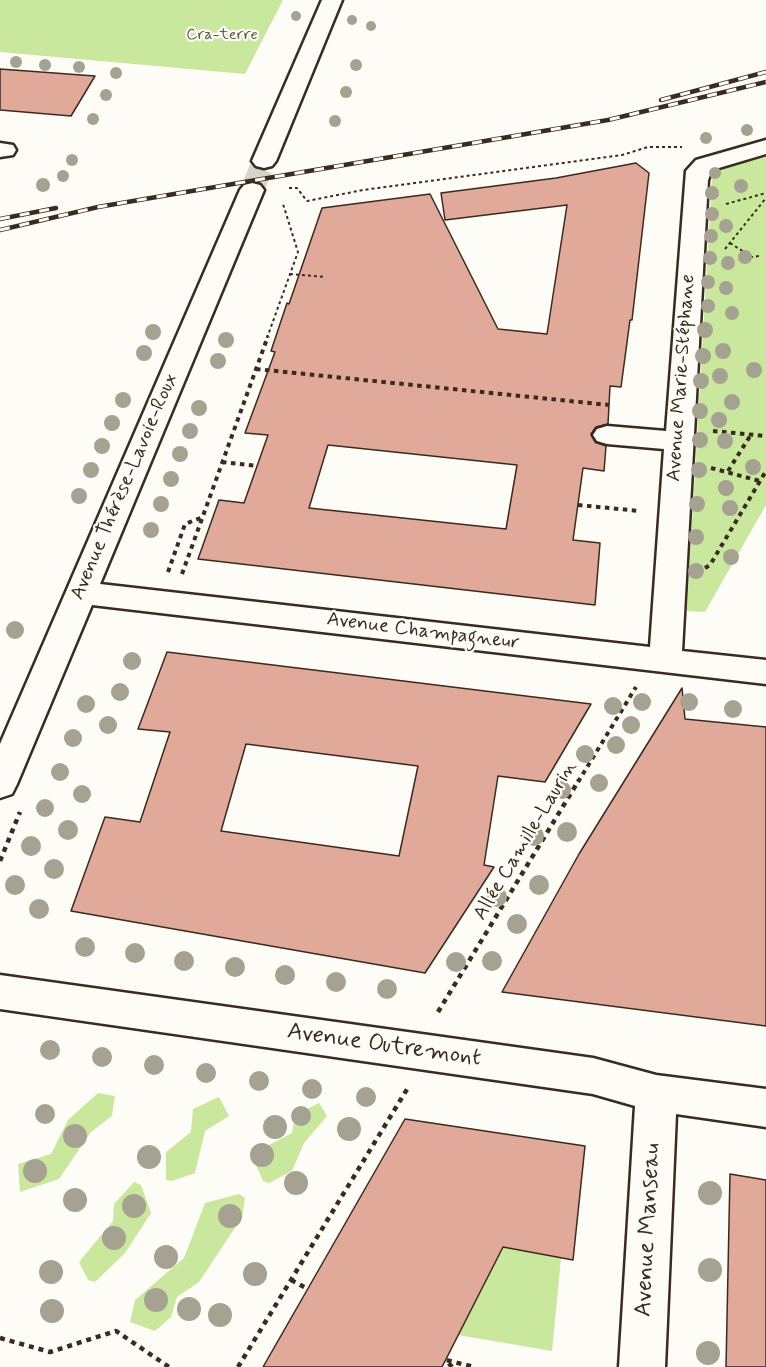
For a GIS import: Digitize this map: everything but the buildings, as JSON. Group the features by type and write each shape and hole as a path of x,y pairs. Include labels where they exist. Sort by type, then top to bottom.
{"street":[{"path":"264,161 332,0"},
{"name":"Avenue Marie-Stéphane","path":"664,659 677,441 698,171 714,160 766,147"},
{"name":"Avenue Thérèse-Lavoie-Roux","path":"0,784 252,190"},
{"path":"607,435 677,441"},
{"name":"Avenue Champagneur","path":"80,593 766,672"},
{"name":"Avenue Outremont","path":"0,992 582,1075 656,1093 766,1108"},
{"name":"Avenue Manseau","path":"642,1367 656,1093"}],"path":[{"path":"289,188 297,188 307,201 363,190 622,155 648,147 688,146"},
{"path":"718,206 766,193"},
{"path":"723,251 766,198"},
{"path":"185,567 298,252 283,204"},
{"path":"730,243 752,257 759,256"},
{"path":"290,274 325,277"},
{"path":"256,369 613,405"},
{"path":"709,431 753,433 766,436"},
{"path":"728,471 753,433"},
{"path":"222,462 257,466"},
{"path":"704,467 728,471 760,481"},
{"path":"701,570 710,565 766,471"},
{"path":"578,505 640,511"},
{"path":"167,574 185,524 202,517"},
{"name":"Allée Camille-Laurin","path":"438,1012 638,686"},
{"path":"238,1367 410,1085"},
{"path":"291,1280 308,1289"},
{"path":"0,1338 50,1353 116,1331 168,1367"},
{"path":"452,1367 446,1360 474,1367"}],"green space":[{"name":"Cra-terre","path":"0,0 283,0 245,74 0,52"},
{"path":"766,155 766,505 705,612 687,611 712,177 716,170"},
{"path":"98,1093 115,1096 112,1116 91,1132 59,1179 20,1192 18,1164 51,1154 68,1120"},
{"path":"219,1097 229,1116 205,1131 195,1173 172,1181 166,1180 166,1152 191,1132 193,1109"},
{"path":"319,1103 327,1116 304,1143 292,1171 269,1183 263,1181 255,1163 269,1145 292,1133 295,1115"},
{"path":"134,1182 141,1185 151,1213 125,1253 95,1282 88,1280 79,1262 113,1221 114,1204"},
{"path":"239,1194 245,1198 242,1217 199,1282 177,1297 171,1317 155,1331 130,1322 135,1300 184,1258 205,1203"},
{"path":"503,1247 561,1258 552,1351 458,1335"}],"tunnel":[{"path":"252,190 264,161"}],"railway":[{"path":"661,100 766,72"},
{"path":"0,230 98,207 608,120 766,82"},
{"path":"0,219 56,208"}]}
